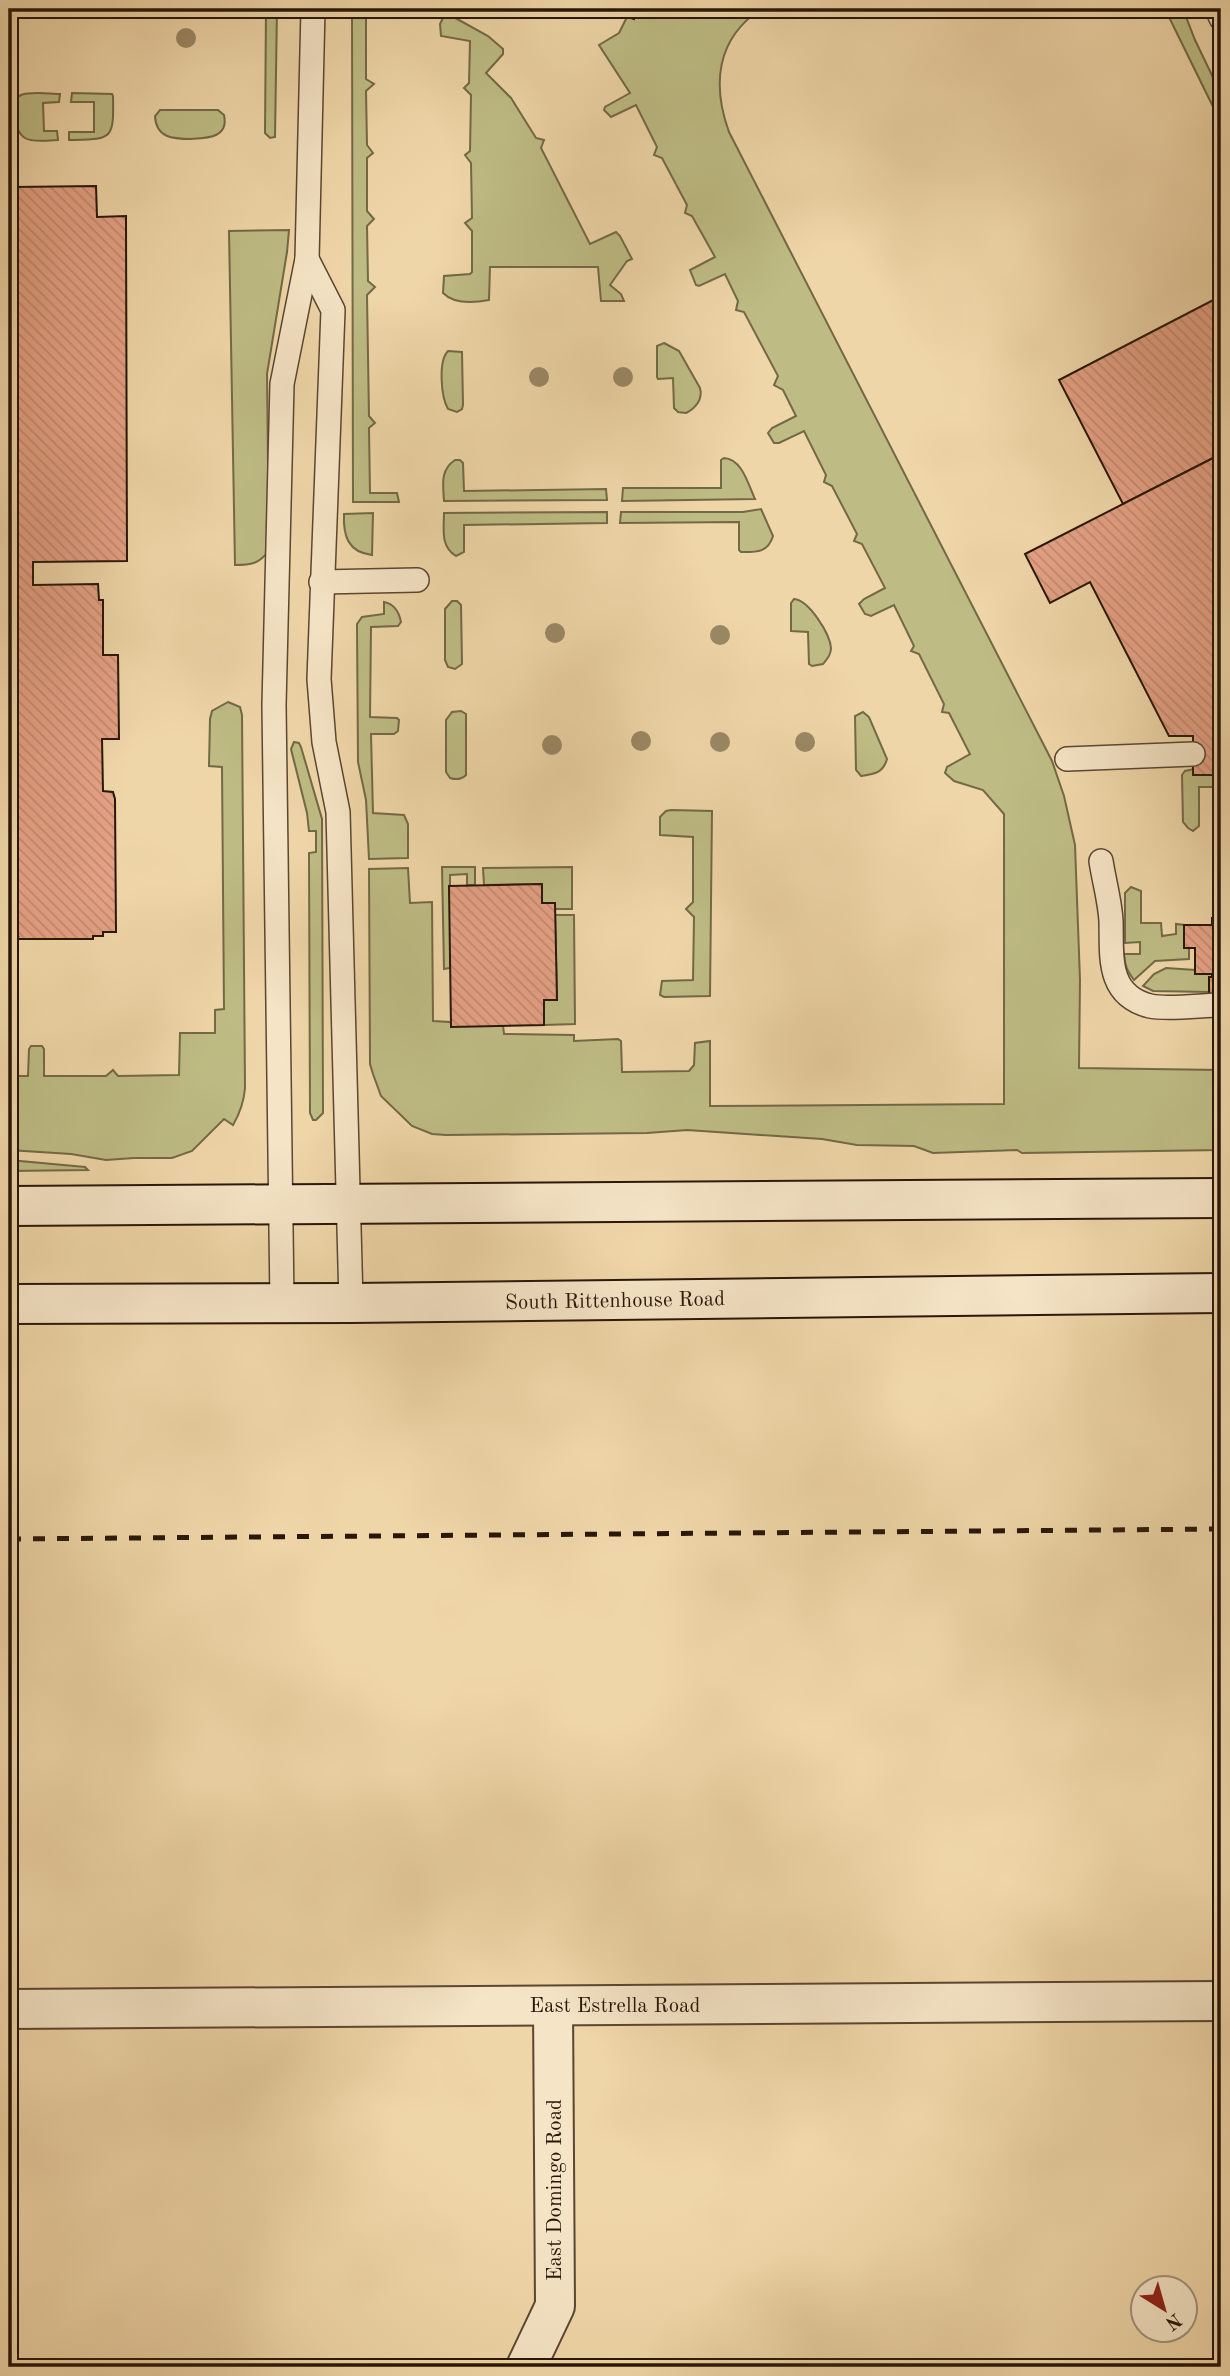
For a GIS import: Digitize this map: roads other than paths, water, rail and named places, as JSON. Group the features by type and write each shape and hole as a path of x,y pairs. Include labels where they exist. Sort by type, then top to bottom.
{"main road":[{"path":"9,1206 1221,1198"},
{"name":"South Rittenhouse Road","path":"9,1304 351,1303 1221,1293"},
{"name":"East Estrella Road","path":"9,2009 1221,2001"},
{"name":"East Domingo Road","path":"526,2367 555,2306 553,2006"}],"lane":[{"path":"282,1303 274,705 282,384 307,259 313,9"},
{"path":"1217,9 1221,18"},
{"path":"307,259 333,310 318,679 324,741 338,812 351,1303"},
{"path":"321,582 417,580"},
{"path":"1067,759 1193,754"},
{"path":"1101,861 1111,919 1110,952 1114,973 1122,988 1133,1000 1152,1007 1221,1004"}],"railway":[{"path":"9,1539 1221,1529"}]}
